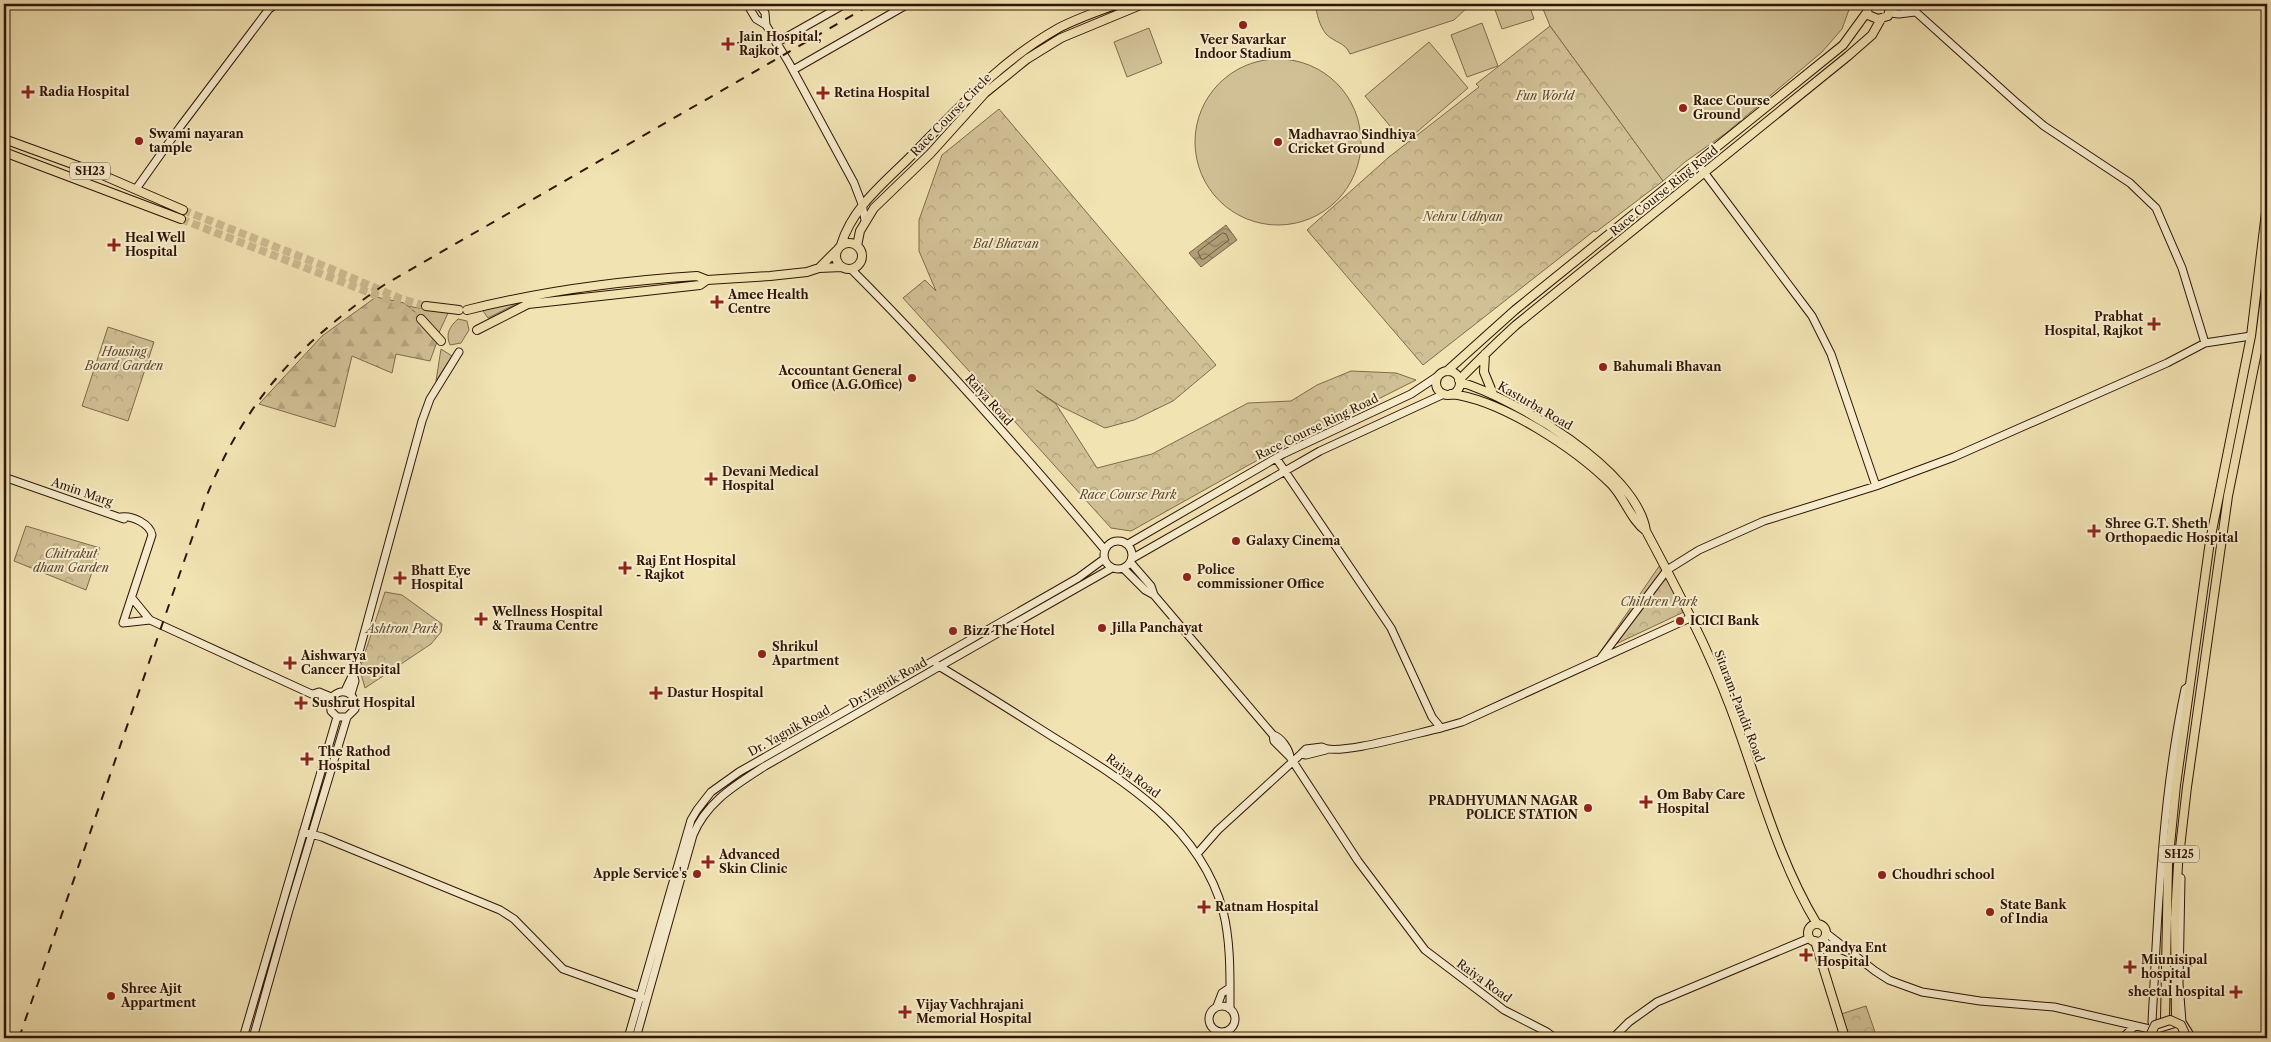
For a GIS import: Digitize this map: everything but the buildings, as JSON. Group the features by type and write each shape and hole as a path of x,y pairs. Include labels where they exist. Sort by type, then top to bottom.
{"main road":[{"name":"Race Course Circle","path":"819,268 839,248 844,234 862,204 953,112 1021,52 1057,29 1116,4"},
{"name":"Race Course Circle","path":"858,246 860,231 874,208 936,148 985,93 1027,59 1061,38 1143,4"},
{"path":"1866,4 1867,12 1873,18 1881,19 1890,13 1892,4"},
{"name":"Race Course Ring Road","path":"1447,371 1515,310 1843,45 1867,12"},
{"name":"Race Course Ring Road","path":"1459,381 1485,352 1872,35 1881,19"},
{"name":"SH23","path":"4,139 136,189 179,209"},
{"name":"SH23","path":"4,152 181,219"},
{"name":"SH25","path":"2165,1020 2168,865 2189,687 2210,541 2251,336 2267,204"},
{"path":"477,330 528,304 700,285 708,280 808,272 819,268 842,267 851,269 859,264 862,258 858,246 847,243 839,248 836,258 842,267"},
{"path":"426,306 463,310 527,295 664,278 699,276 708,280"},
{"name":"SH25","path":"2179,1022 2175,918 2178,865 2200,688 2228,496 2260,336 2267,282"},
{"path":"421,319 441,341"},
{"path":"1485,352 1484,372 1493,394"},
{"path":"1447,371 1453,373 1459,381 1458,388 1447,394 1436,385 1438,376 1447,371"},
{"name":"Kasturba Road","path":"1459,381 1493,394 1567,437 1610,473 1637,508 1646,531"},
{"name":"Sitaram-Pandit Road","path":"1447,394 1488,404 1566,447 1621,495 1640,527 1646,531 1667,570 1723,689 1774,834 1806,905 1813,926"},
{"path":"1815,940 1826,932 1822,925 1813,926 1815,940 1845,1038"},
{"path":"2149,1035 2155,1025 2165,1020 2179,1022 2187,1038"}],"street":[{"path":"136,189 269,9 276,4"},
{"path":"747,4 756,19 766,25"},
{"path":"759,4 765,14 766,25 793,70 854,183 862,204 865,220"},
{"path":"776,42 844,4"},
{"path":"793,70 908,4"},
{"path":"1906,4 2025,110 2130,183 2156,208 2182,268 2205,343"},
{"path":"1890,13 1915,12"},
{"path":"1698,164 1812,316 1831,354 1876,486"},
{"name":"Raiya Road","path":"851,269 889,306 1002,431 1105,550"},
{"path":"1600,659 1667,570 1694,553 1764,521 1876,486 1954,457 2167,363 2205,343 2251,336"},
{"path":"348,693 355,681 353,674 371,602 422,421 430,400 459,352"},
{"name":"Race Course Ring Road","path":"1128,544 1276,458 1411,394 1438,376"},
{"name":"Race Course Ring Road","path":"1132,560 1285,469 1336,443 1447,394"},
{"path":"1276,458 1391,628 1432,717 1441,728"},
{"name":"Amin Marg","path":"4,477 121,517 125,516 143,522 148,528 132,598"},
{"path":"1124,569 1132,560 1132,550 1128,544 1116,541 1109,544 1105,550 1104,558 1112,568 1124,569 1145,590 1154,596"},
{"name":"Dr. Yagnik Road","path":"628,1038 692,820 696,810 711,792 774,751 1078,578 1104,558"},
{"name":"Raiya Road","path":"1132,560 1151,586 1154,596 1273,736 1277,736 1289,751 1291,759 1358,861 1425,950 1504,1010 1555,1038"},
{"name":"Dr.Yagnik Road","path":"636,1038 693,834 706,810 739,782 1112,568"},
{"path":"132,598 150,620 313,694 317,698 330,700"},
{"path":"132,598 123,622 150,620"},
{"path":"1197,854 1224,824 1291,759 1301,754 1306,755 1326,750 1346,750 1462,722 1690,618"},
{"name":"Raiya Road","path":"932,662 1121,779 1155,807 1197,854 1223,912 1228,944 1230,1009"},
{"path":"2149,1035 2152,1022 2160,887 2170,784 2181,705 2185,689 2189,687"},
{"path":"347,717 337,717 331,710 330,700 337,692 348,693"},
{"path":"253,1038 347,717 356,706 348,693"},
{"path":"243,1038 337,717"},
{"path":"303,832 500,910 514,919 563,969 641,996 646,1002"},
{"path":"1826,932 1837,940 1849,953"},
{"path":"1613,1038 1629,1022 1657,1002 1815,940 1849,953 1889,980 1922,992 1980,1001 2054,1007 2135,1026 2157,1038"},
{"path":"1217,1033 1209,1023 1209,1015 1217,1006 1222,993 1228,989"},
{"path":"1213,1038 1217,1033 1226,1031 1233,1025 1235,1016 1230,1009 1217,1006"},
{"path":"2149,1035 2179,1022 2188,1028 2192,1038"},
{"path":"2122,1038 2135,1026"},
{"path":"2180,1038 2188,1028"}],"green space":[{"path":"1315,4 1471,4 1454,20 1350,54 1343,45 1326,34 1320,23"},
{"path":"1493,4 1529,4 1534,19 1502,29"},
{"name":"Race Course Ground","path":"1541,4 1851,4 1842,29 1822,52 1726,133 1685,162 1663,181 1550,26"},
{"path":"1482,23 1498,66 1467,77 1451,35"},
{"name":"Nehru Udhyan","path":"1550,26 1663,181 1596,232 1594,231 1423,365 1307,230 1389,157 1479,87 1476,84"},
{"path":"1149,28 1162,63 1127,77 1114,42"},
{"path":"1429,42 1468,88 1404,143 1365,96"},
{"name":"Madhavrao Sindhiya Cricket Ground","path":"1278,59 1310,66 1324,73 1337,83 1347,96 1354,110 1361,142 1354,174 1347,188 1337,201 1324,211 1310,218 1278,225 1246,218 1232,211 1219,201 1209,188 1202,174 1195,142 1202,110 1209,96 1219,83 1232,73 1246,66"},
{"name":"Bal Bhavan","path":"999,109 1216,365 1173,401 1134,420 1105,428 1062,407 1036,390 1056,404 1097,468 1152,454 1248,403 1291,401 1317,385 1351,371 1396,373 1416,380 1265,456 1131,531 1111,528 903,298 925,280 936,291 919,251 919,220 942,155"},
{"path":"376,297 404,303 422,318 438,339 430,361 396,354 392,373 352,356 335,427 259,404 322,336"},
{"path":"520,302 488,318 481,308"},
{"path":"407,306 448,313 437,337 422,318"},
{"path":"458,319 467,321 469,330 461,343 450,345 449,330"},
{"name":"Housing Board Garden","path":"108,327 154,342 128,421 82,406"},
{"path":"441,349 452,356 436,381"},
{"name":"Chitrakut dham Garden","path":"26,526 100,548 86,590 14,561"},
{"name":"Children Park","path":"1662,562 1686,611 1601,651"},
{"name":"Ashtron Park","path":"385,592 402,595 442,624 441,632 431,644 365,688 361,674 358,674"},
{"path":"1866,1006 1877,1038 1845,1038 1838,1015"}],"water":[{"path":"1226,225 1237,240 1201,267 1189,253"}],"tunnel":[{"path":"183,210 401,299 426,306"},
{"path":"181,219 388,300 421,319"}],"railway":[{"path":"19,1038 207,495 222,461 239,430 278,376 326,329 384,285 872,4"}],"place":[{"name":"Veer Savarkar Indoor Stadium","path":"1243,25"},
{"name":"Jain Hospital, Rajkot","path":"728,44"},
{"name":"Radia Hospital","path":"28,92"},
{"name":"Retina Hospital","path":"823,93"},
{"name":"Race Course Ground","path":"1683,108"},
{"name":"Swami nayaran tample","path":"139,141"},
{"name":"Madhavrao Sindhiya Cricket Ground","path":"1278,142"},
{"name":"Heal Well Hospital","path":"114,245"},
{"name":"Amee Health Centre","path":"717,302"},
{"name":"Prabhat Hospital, Rajkot","path":"2154,324"},
{"name":"Bahumali Bhavan","path":"1603,367"},
{"name":"Accountant General Office (A.G.Office)","path":"912,378"},
{"name":"Devani Medical Hospital","path":"711,479"},
{"name":"Shree G.T. Sheth Orthopaedic Hospital","path":"2094,531"},
{"name":"Galaxy Cinema","path":"1236,541"},
{"name":"Raj Ent Hospital - Rajkot","path":"625,568"},
{"name":"Police commissioner Office","path":"1187,577"},
{"name":"Bhatt Eye Hospital","path":"400,578"},
{"name":"Wellness Hospital & Trauma Centre","path":"481,619"},
{"name":"ICICI Bank","path":"1680,621"},
{"name":"Jilla Panchayat","path":"1102,628"},
{"name":"Bizz The Hotel","path":"953,631"},
{"name":"Shrikul Apartment","path":"762,654"},
{"name":"Aishwarya Cancer Hospital","path":"290,663"},
{"name":"Dastur Hospital","path":"656,693"},
{"name":"Sushrut Hospital","path":"301,703"},
{"name":"The Rathod Hospital","path":"307,759"},
{"name":"Om Baby Care Hospital","path":"1646,802"},
{"name":"PRADHYUMAN NAGAR POLICE STATION","path":"1588,808"},
{"name":"Advanced Skin Clinic","path":"708,862"},
{"name":"Apple Service's","path":"697,874"},
{"name":"Choudhri school","path":"1882,875"},
{"name":"Ratnam Hospital","path":"1204,907"},
{"name":"State Bank of India","path":"1990,912"},
{"name":"Pandya Ent Hospital","path":"1806,955"},
{"name":"Miunisipal hospital","path":"2130,967"},
{"name":"sheetal hospital","path":"2236,992"},
{"name":"Shree Ajit Appartment","path":"111,996"},
{"name":"Vijay Vachhrajani Memorial Hospital","path":"905,1012"}],"park label":[{"name":"Fun World","path":"1545,96"},
{"name":"Race Course Park","path":"1128,495"}]}
